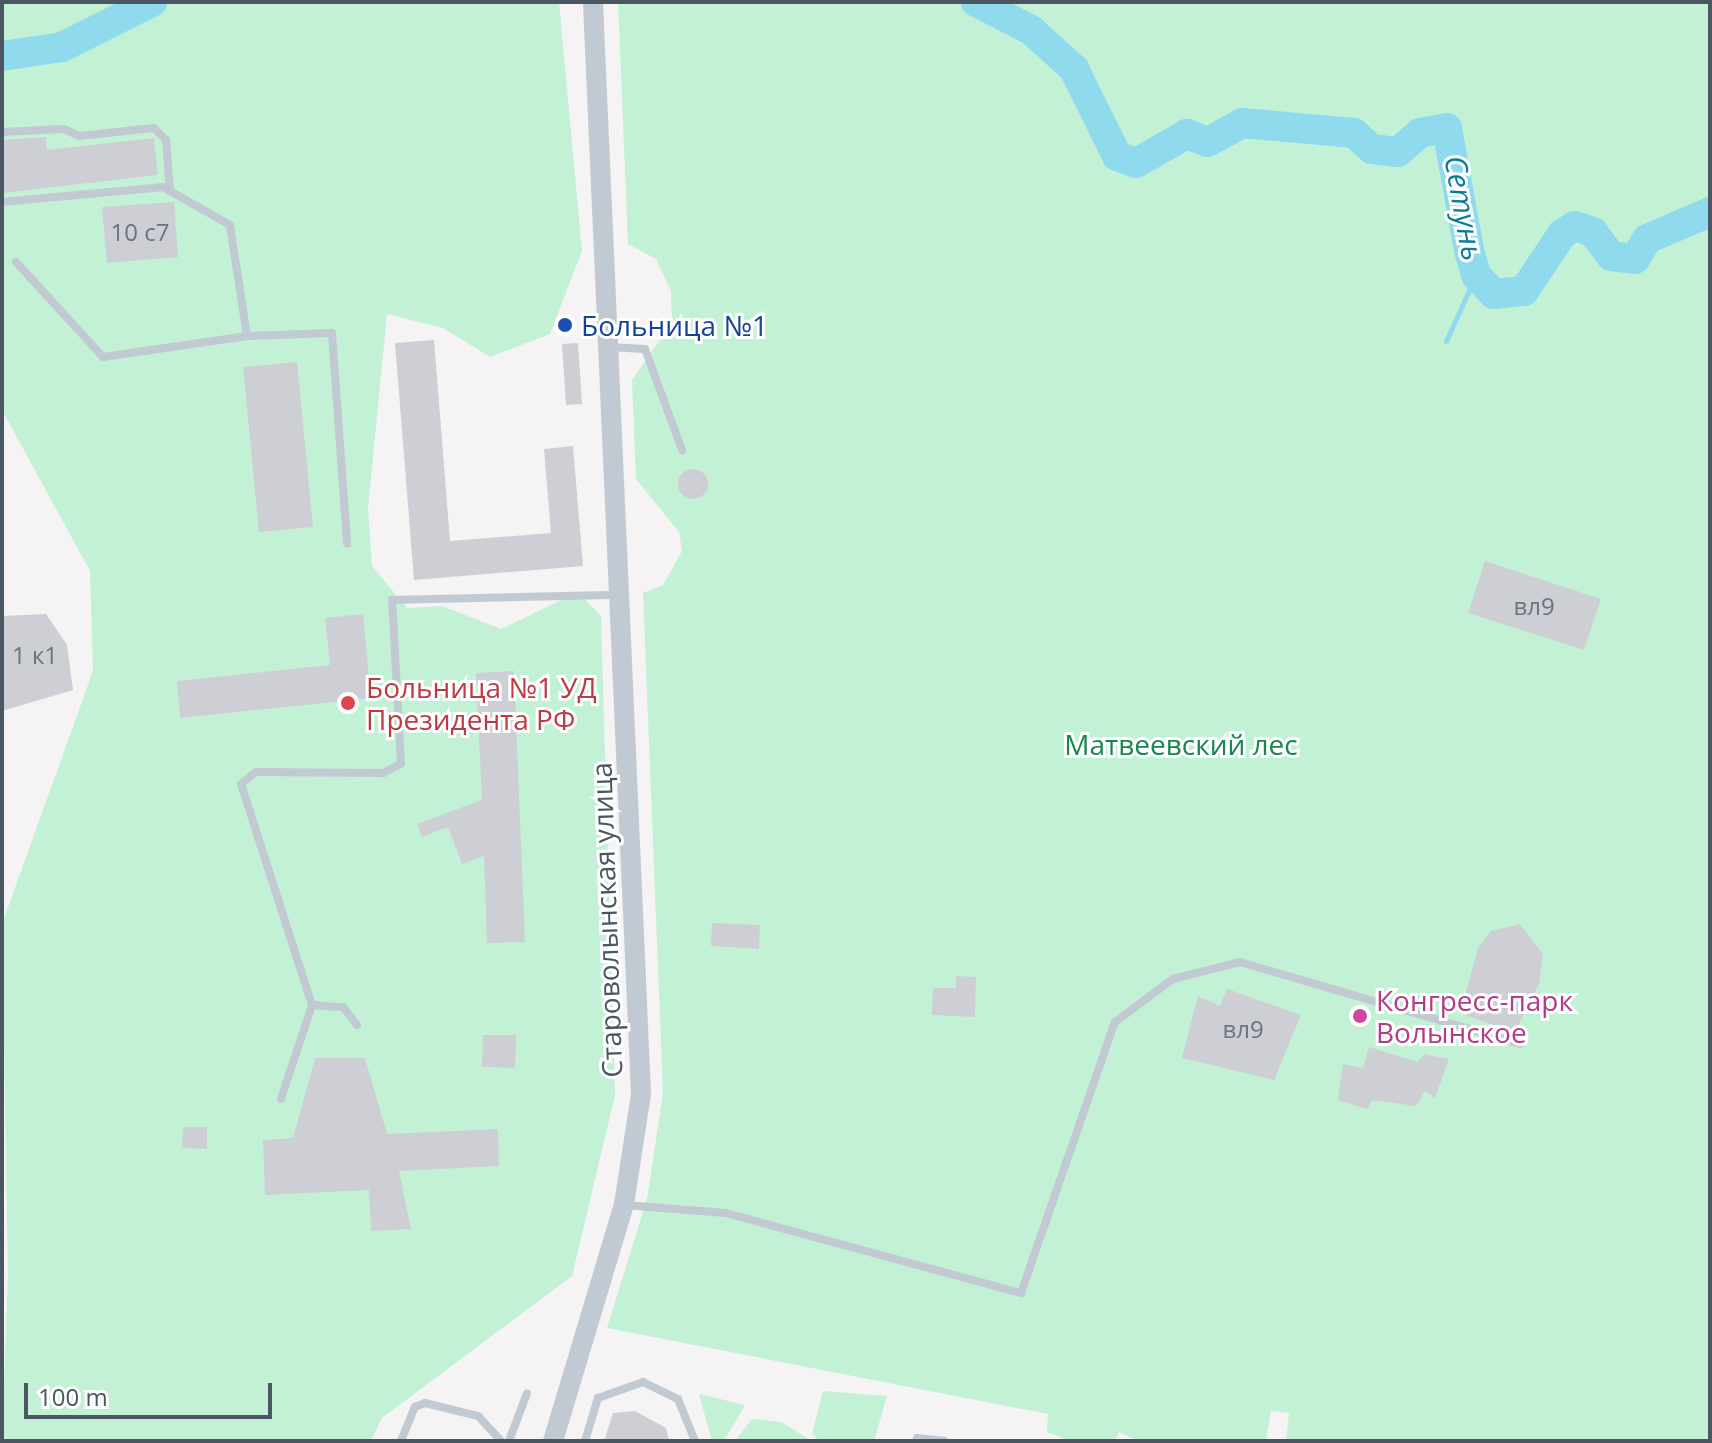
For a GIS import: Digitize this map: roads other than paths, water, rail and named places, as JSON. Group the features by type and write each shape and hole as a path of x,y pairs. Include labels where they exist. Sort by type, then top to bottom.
{"street":[{"name":"Староволынская улица","path":"553,1441 624,1204 641,1094 593,2"}],"lane":[{"path":"2,132 64,129 79,136 154,128 166,140 170,191"},
{"path":"2,202 170,191 230,225 247,336"},
{"path":"16,262 103,357 247,336 332,333 347,543"},
{"path":"608,347 645,349 682,450"},
{"path":"281,1099 312,1005 241,784 256,772 383,773 401,764 392,600 620,595"},
{"path":"624,1204 726,1213 1021,1293 1115,1022 1173,979 1240,962 1520,1044"},
{"path":"312,1005 343,1007 357,1025"},
{"path":"585,1441 598,1398 643,1382 678,1399 695,1441"},
{"path":"509,1441 527,1393"},
{"path":"401,1441 415,1407 425,1403 478,1416 501,1441"},
{"path":"917,1438 944,1441"}],"waterway":[{"name":"Сетунь","path":"2,56 62,47 152,2"},
{"name":"Сетунь","path":"976,2 1031,30 1074,69 1117,156 1136,163 1187,134 1208,142 1242,123 1354,133 1372,149 1398,152 1420,133 1447,128 1476,275 1494,294 1524,291 1562,234 1575,226 1593,232 1611,256 1635,259 1647,239 1710,212"},
{"path":"1446,341 1476,275"}],"place":[{"name":"Больница №1","path":"565,325"},
{"name":"Больница №1 УД Президента РФ","path":"348,703"},
{"name":"Конгресс-парк Волынское","path":"1360,1016"}],"park label":[{"name":"Матвеевский лес","path":"1181,744"}]}
